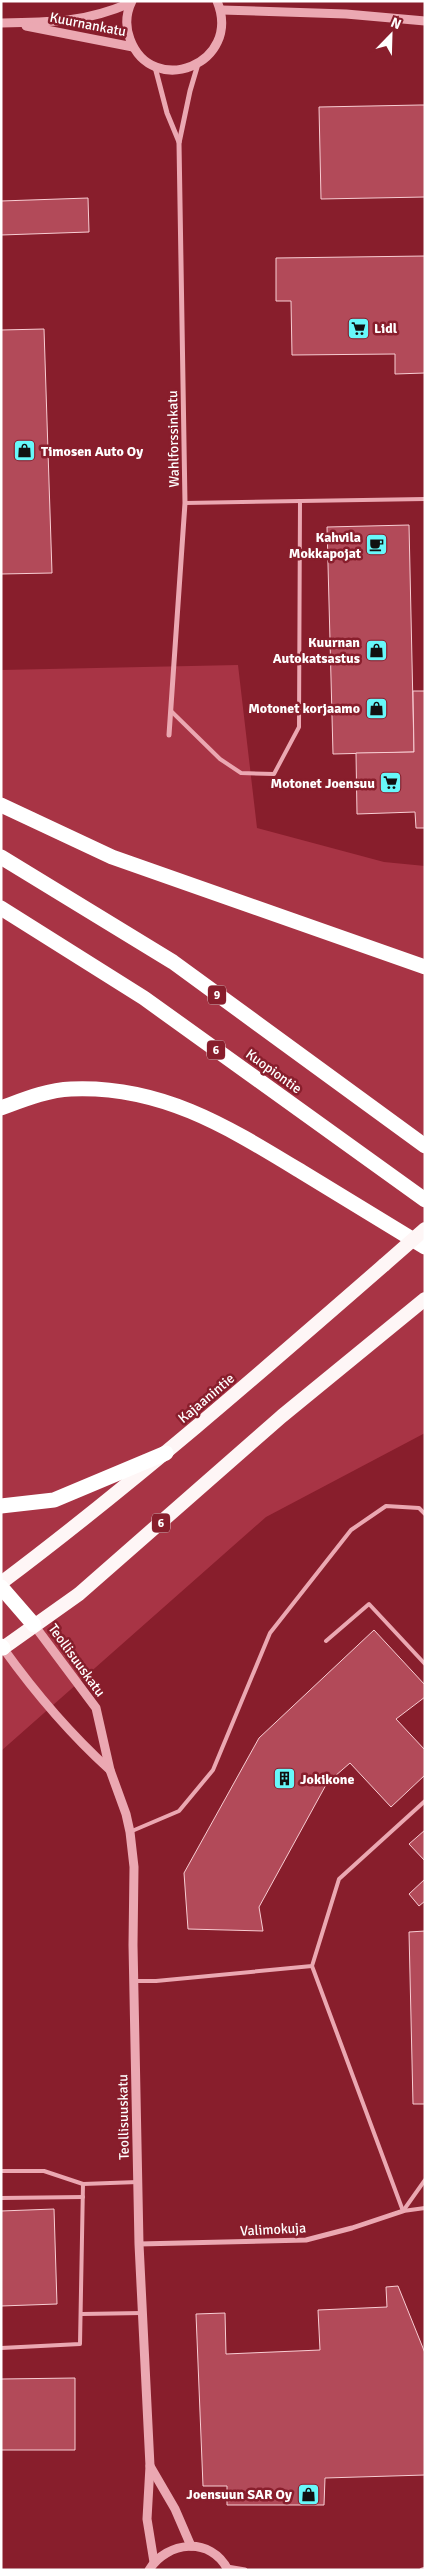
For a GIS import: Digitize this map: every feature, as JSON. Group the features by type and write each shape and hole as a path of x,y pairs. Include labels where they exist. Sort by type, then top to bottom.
{"highway":[{"path":"1,805 112,857 425,967"},
{"name":"Kuopiontie","path":"1,857 173,962 425,1146"},
{"name":"Kuopiontie","path":"1,908 144,998 425,1200"},
{"path":"1,1108 35,1096 70,1089 116,1091 166,1100 208,1117 249,1140 425,1247"},
{"name":"Kajaanintie","path":"1,1585 91,1516 425,1229"},
{"name":"6","path":"2,1647 79,1594 282,1416 422,1301"},
{"path":"1,1506 54,1500 166,1453"},
{"path":"1,1585 34,1625"}],"street":[{"name":"Kuurnankatu","path":"5,23 69,22 107,13 131,2"},
{"path":"131,2 127,17 128,33 133,47 142,58 155,66 170,70 185,70 198,64 210,55 218,43 222,29 219,6 425,21"},
{"name":"Kuurnankatu","path":"5,23 133,47"},
{"name":"Wahlforssinkatu","path":"169,735 185,503 179,143 198,64"},
{"name":"Wahlforssinkatu","path":"155,66 167,113 179,143"},
{"name":"Teollisuuskatu","path":"34,1625 96,1708 110,1770 126,1814 130,1832 134,1867 134,1981 139,2244 144,2312 150,2466 147,2519 151,2566"},
{"name":"Teollisuuskatu","path":"2,1647 41,1701 74,1738 110,1770"},
{"name":"Valimokuja","path":"139,2244 306,2240 403,2212"},
{"name":"Teollisuuskatu","path":"150,2466 175,2509 191,2546"},
{"path":"151,2566 171,2550 191,2546 205,2549 218,2556 227,2568 245,2570"}],"lane":[{"path":"185,503 425,499"},
{"path":"171,711 220,759 241,773 274,774 299,726 300,501"},
{"path":"130,1832 178,1811 213,1770 270,1633 350,1530 386,1506 419,1508 425,1514"},
{"path":"326,1642 369,1604 425,1664"},
{"path":"403,2212 312,1966 339,1879 425,1800"},
{"path":"134,1981 156,1981 312,1966"},
{"path":"1,2171 44,2171 84,2184 138,2182"},
{"path":"403,2212 425,2180"},
{"path":"1,2348 80,2344 84,2184"},
{"path":"1,2198 83,2197"},
{"path":"403,2212 425,2208"},
{"path":"82,2314 144,2312"}],"shaded area":[{"path":"238,665 257,828 384,862 425,866 425,1433 266,1517 1,1751 1,670"}],"building":[{"path":"425,105 425,197 321,199 319,107"},
{"path":"88,198 89,232 1,235 1,201"},
{"name":"Lidl","path":"425,256 425,373 395,374 395,354 292,355 291,301 276,301 276,258"},
{"name":"Timosen Auto Oy","path":"44,329 52,573 1,574 1,330"},
{"path":"409,525 414,752 333,754 327,527"},
{"name":"Motonet Joensuu","path":"413,691 425,691 425,828 416,828 415,812 357,814 356,753 414,752"},
{"name":"Jokikone","path":"374,1630 425,1685 425,1697 396,1719 425,1750 425,1775 391,1807 350,1763 327,1783 259,1907 263,1931 188,1929 184,1873 259,1738"},
{"path":"425,1830 425,1861 409,1844"},
{"path":"425,1879 425,1901 419,1906 409,1894"},
{"path":"425,1931 425,2104 413,2104 409,1932"},
{"path":"54,2209 57,2304 1,2306 1,2211"},
{"path":"398,2286 425,2353 425,2475 325,2478 324,2505 227,2505 227,2486 203,2486 196,2314 225,2313 226,2354 320,2350 318,2310 387,2307 386,2287"},
{"path":"75,2378 75,2450 1,2450 1,2379"}],"place":[{"name":"Lidl","path":"358,328"},
{"name":"Timosen Auto Oy","path":"25,451"},
{"name":"Kahvila Mokkapojat","path":"377,545"},
{"name":"Kuurnan Autokatsastus","path":"376,650"},
{"name":"Motonet korjaamo","path":"376,708"},
{"name":"Motonet Joensuu","path":"391,783"},
{"name":"Jokikone","path":"284,1779"},
{"name":"Joensuun SAR Oy","path":"308,2494"}]}
